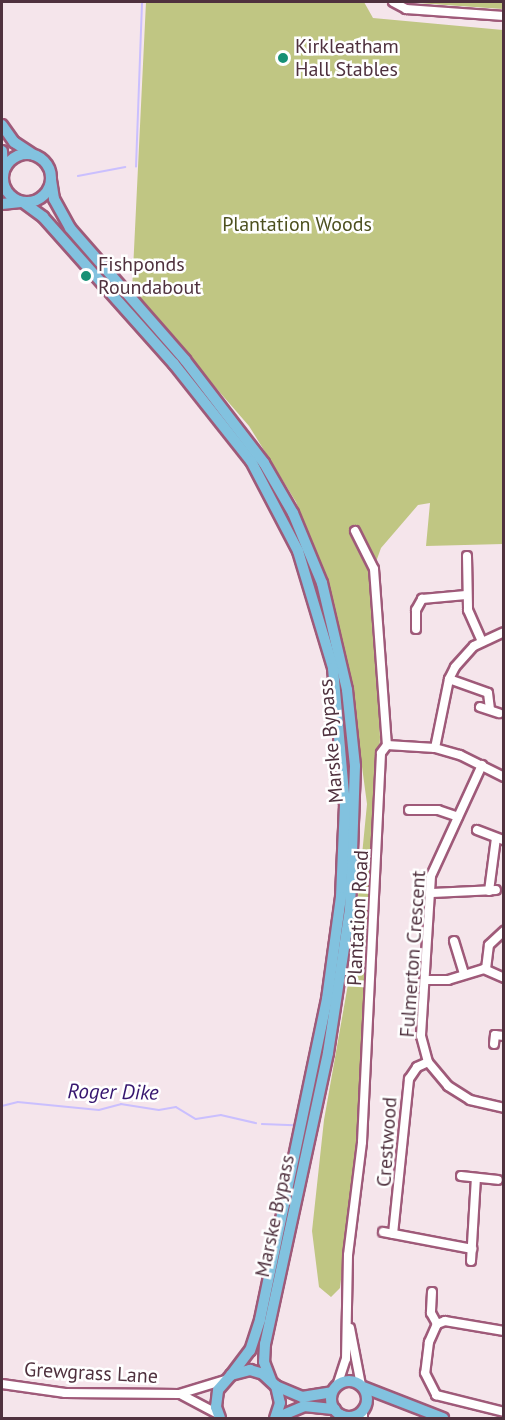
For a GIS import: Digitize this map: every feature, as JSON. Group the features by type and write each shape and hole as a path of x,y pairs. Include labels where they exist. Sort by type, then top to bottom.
{"main road":[{"path":"2,125 14,142 46,162 51,180 44,195 23,203 2,204"},
{"path":"2,151 2,174 6,192 23,203"},
{"path":"2,174 13,158 34,155"},
{"name":"Marske Bypass","path":"51,180 54,200 70,228 191,368 264,463 293,513 322,583 345,680 355,766 350,909 324,1075 266,1344 264,1362 280,1403 276,1419"},
{"name":"Marske Bypass","path":"23,203 43,217 186,379 251,461 298,551 333,668 345,805 341,897 329,988 260,1320 250,1350 228,1377"},
{"path":"219,1416 216,1401 228,1377 250,1370 302,1397 334,1389 346,1381 443,1419"},
{"path":"362,1386 364,1411"},
{"path":"334,1389 340,1414"},
{"path":"276,1419 304,1406 354,1416 393,1401"}],"street":[{"path":"393,2 406,9 504,16"},
{"name":"Plantation Road","path":"334,1389 346,1365 351,1223 362,1142 381,753 387,745 374,569 355,531"},
{"path":"464,560 466,596 472,624 482,641"},
{"path":"428,623 416,626 417,603 422,599 466,596"},
{"path":"435,748 449,679 465,656 482,641 504,632"},
{"path":"449,679 488,693 494,711 480,706"},
{"path":"387,745 435,748 482,765 504,777"},
{"name":"Fulmerton Crescent","path":"482,765 436,862 432,893 428,980 421,1036 428,1062 460,1095 484,1105 504,1108"},
{"path":"416,807 438,810 458,818"},
{"path":"432,893 493,891 500,839 477,830"},
{"path":"486,969 489,945 504,931"},
{"path":"452,947 464,973"},
{"path":"428,980 448,980 464,973 486,969 504,978"},
{"path":"494,1044 495,1035 504,1036"},
{"name":"Crestwood","path":"393,1234 409,1080 417,1067 428,1062"},
{"path":"461,1176 498,1180"},
{"path":"471,1261 476,1178"},
{"path":"383,1232 472,1250"},
{"path":"432,1292 431,1313 437,1324"},
{"name":"Plantation Road","path":"347,1313 362,1386"},
{"path":"504,1331 445,1321 437,1324 429,1342 425,1373 432,1390 448,1400 504,1412"},
{"name":"Grewgrass Lane","path":"179,1394 228,1377"},
{"name":"Grewgrass Lane","path":"2,1384 65,1393 179,1394 201,1402 219,1416"}],"green space":[{"name":"Plantation Woods","path":"146,2 364,2 373,18 503,30 503,544 426,546 430,503 418,505 381,548 372,573 380,737 373,896 362,1085 348,1219 340,1288 331,1297 319,1287 312,1231 324,1120 351,967 367,804 351,685 330,588 296,502 249,426 132,291"},
{"path":"403,2 503,2 503,9"}],"waterway":[{"path":"136,167 142,2"},
{"path":"78,176 125,167"},
{"name":"Roger Dike","path":"2,1106 18,1102 99,1110 121,1104 159,1110 176,1107 196,1119 221,1115 256,1123"},
{"name":"Roger Dike","path":"262,1124 294,1125"}],"place":[{"name":"Kirkleatham Hall Stables","path":"283,58"},
{"name":"Fishponds Roundabout","path":"86,276"}]}
